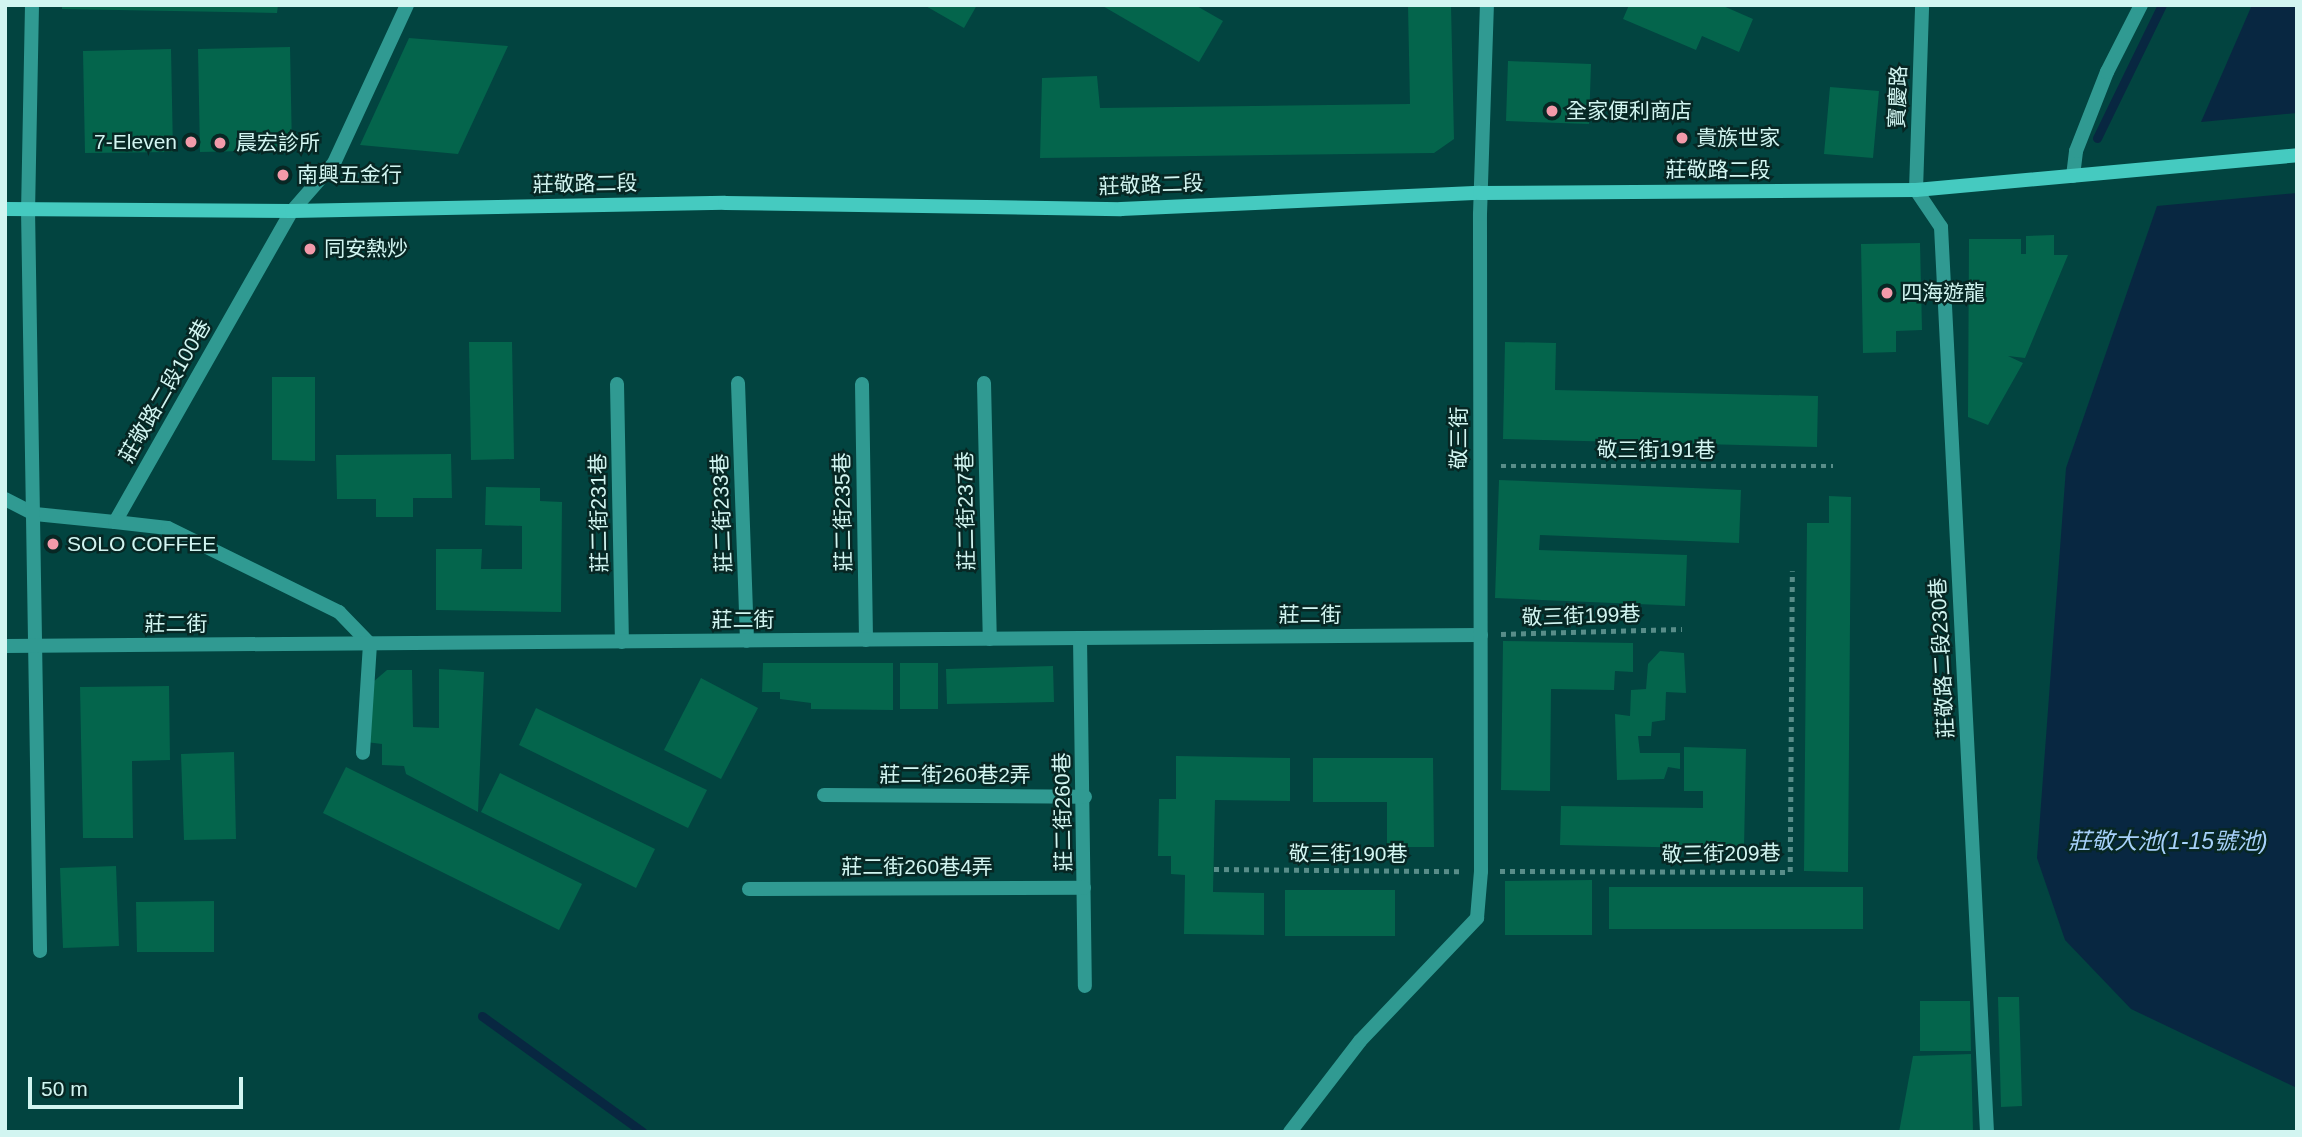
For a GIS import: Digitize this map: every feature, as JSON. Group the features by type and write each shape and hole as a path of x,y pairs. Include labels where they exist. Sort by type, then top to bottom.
{"street":[{"path":"32,5 28,209 40,951"},
{"name":"莊敬路二段100巷","path":"115,522 292,211 334,163 407,5"},
{"name":"敬三街","path":"1290,1132 1360,1041 1477,918 1481,871 1480,193 1487,5"},
{"name":"寶慶路","path":"1916,190 1922,5"},
{"path":"2073,176 2076,151 2107,72 2141,5"},
{"name":"莊敬路二段","path":"5,209 292,211 725,203 1121,209 1480,193 1916,190 2297,155"},
{"name":"莊敬路二段230巷","path":"1916,190 1941,228 1987,1132"},
{"name":"莊二街233巷","path":"738,383 747,641"},
{"name":"莊二街237巷","path":"984,383 990,639"},
{"name":"莊二街231巷","path":"617,384 622,642"},
{"name":"莊二街235巷","path":"862,384 866,640"},
{"path":"5,499 35,514 168,528 339,612 370,644 363,753"},
{"name":"莊二街","path":"5,646 1481,635"},
{"name":"莊二街260巷","path":"1080,638 1085,797 1085,986"},
{"name":"莊二街260巷2弄","path":"824,795 1085,797"},
{"name":"莊二街260巷4弄","path":"749,888 1084,888"}],"path":[{"name":"敬三街191巷","path":"1479,466 1833,466"},
{"name":"敬三街209巷","path":"1481,871 1790,872 1792,571"},
{"name":"敬三街199巷","path":"1481,635 1682,629"},
{"name":"敬三街190巷","path":"1214,869 1481,871"}],"water":[{"path":"2252,5 2297,5 2297,113 2201,122"},
{"name":"莊敬大池(1-15號池)","path":"2297,193 2297,1088 2131,1009 2065,940 2037,858 2066,468 2157,206"}],"building":[{"path":"62,5 278,5 277,13 62,9"},
{"path":"924,5 977,5 964,28"},
{"path":"1101,5 1195,5 1223,21 1199,62"},
{"path":"1408,5 1451,5 1454,139 1434,153 1040,158 1042,78 1097,76 1100,108 1410,104"},
{"path":"1629,5 1721,5 1753,19 1739,52 1702,36 1696,50 1623,19"},
{"path":"409,38 508,46 458,154 360,145"},
{"path":"290,47 292,150 200,152 198,49"},
{"path":"171,49 173,152 85,153 83,51"},
{"path":"1508,61 1591,64 1589,124 1506,121"},
{"path":"1830,87 1879,91 1873,158 1824,154"},
{"path":"2054,235 2054,255 2068,255 2025,358 2008,356 2023,363 1988,425 1968,417 1969,239 2021,239 2021,254 2026,254 2026,236"},
{"path":"1920,243 1922,330 1896,331 1896,352 1863,353 1861,244"},
{"path":"469,342 512,342 514,459 471,460"},
{"path":"1505,342 1556,343 1555,390 1818,396 1817,447 1503,439"},
{"path":"272,377 315,377 315,461 272,460"},
{"path":"451,454 452,498 413,498 413,517 376,517 376,499 337,499 336,455"},
{"path":"1499,480 1741,490 1739,543 1540,535 1539,550 1687,555 1685,606 1495,598"},
{"path":"486,487 540,488 540,501 562,502 561,612 436,610 436,549 482,549 481,569 522,569 522,526 485,525"},
{"path":"1829,496 1851,497 1848,872 1804,871 1807,523 1829,523"},
{"path":"1503,641 1633,643 1633,672 1615,671 1614,690 1551,689 1550,791 1501,790"},
{"path":"1660,651 1684,653 1686,693 1666,692 1665,720 1652,722 1651,736 1638,736 1640,753 1680,753 1680,769 1668,767 1664,779 1617,780 1615,714 1630,716 1631,690 1646,689 1648,664"},
{"path":"763,663 893,663 893,710 811,709 811,703 780,699 780,692 762,692"},
{"path":"900,663 938,663 938,709 900,709"},
{"path":"1053,666 1054,702 947,704 946,669"},
{"path":"439,669 484,672 478,812 406,774 404,766 382,765 382,744 366,742 373,682 387,670 412,670 413,727 439,728"},
{"path":"701,678 758,708 721,779 664,750"},
{"path":"169,686 170,760 132,761 133,838 83,838 80,687"},
{"path":"536,708 707,790 688,828 519,745"},
{"path":"1684,747 1746,749 1744,849 1560,845 1561,806 1703,808 1703,791 1684,791"},
{"path":"234,752 236,839 184,840 181,754"},
{"path":"1176,756 1290,758 1290,801 1215,800 1213,892 1264,893 1264,935 1184,934 1185,875 1171,874 1171,856 1158,856 1159,799 1176,799"},
{"path":"1313,758 1433,758 1434,847 1387,847 1387,802 1313,802"},
{"path":"346,767 582,884 559,930 323,813"},
{"path":"500,773 655,849 636,888 481,812"},
{"path":"116,866 119,946 63,948 60,868"},
{"path":"1592,880 1592,935 1505,935 1505,881"},
{"path":"1609,887 1863,887 1863,929 1609,929"},
{"path":"1285,890 1395,890 1395,936 1285,936"},
{"path":"214,901 214,952 137,952 136,902"},
{"path":"1998,997 2019,997 2022,1106 2001,1107"},
{"path":"1920,1001 1970,1001 1971,1051 1920,1051"},
{"path":"1971,1054 1973,1132 1899,1132 1913,1056"}],"waterway":[{"path":"2097,138 2162,5"},
{"path":"482,1016 643,1132"}],"place":[{"name":"全家便利商店","path":"1552,111"},
{"name":"貴族世家","path":"1682,138"},
{"name":"7-Eleven","path":"191,142"},
{"name":"晨宏診所","path":"220,143"},
{"name":"南興五金行","path":"283,175"},
{"name":"同安熱炒","path":"310,249"},
{"name":"四海遊龍","path":"1887,293"},
{"name":"SOLO COFFEE","path":"53,544"}]}
